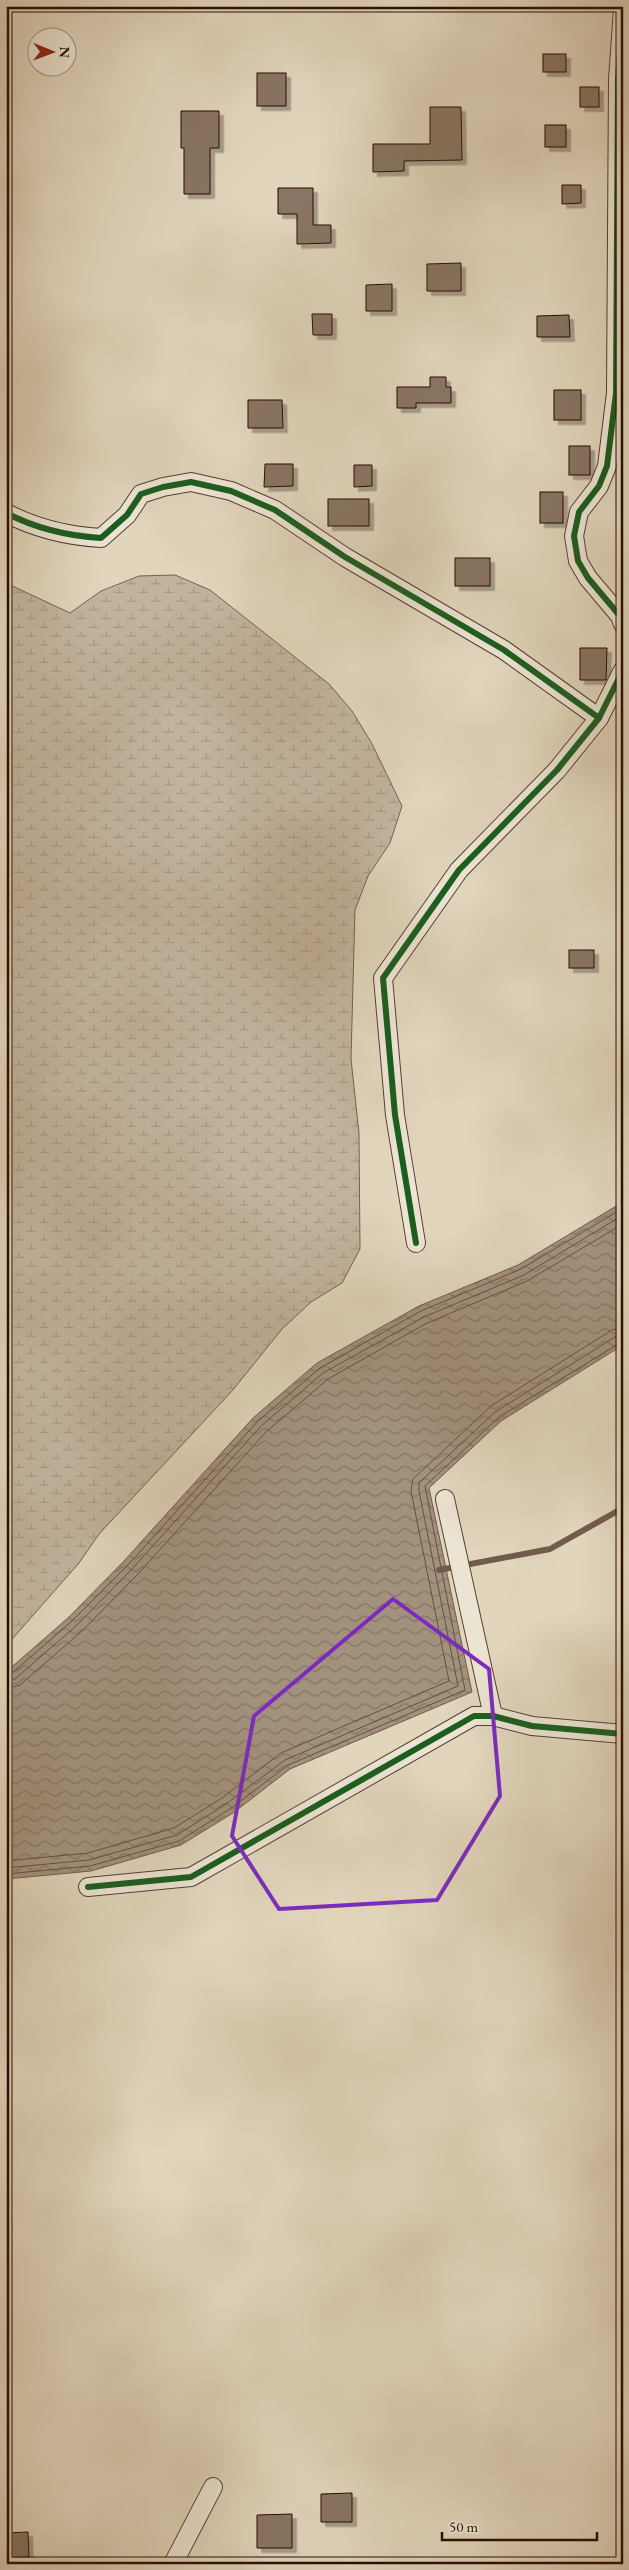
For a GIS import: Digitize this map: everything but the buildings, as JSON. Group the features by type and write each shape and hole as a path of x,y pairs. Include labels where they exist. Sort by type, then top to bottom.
{"street":[{"path":"623,9 618,79 616,393 607,466 599,486 579,512 574,536 578,561 588,578 620,616 623,624"},
{"path":"6,513 32,524 77,536 101,538 127,515 141,494 163,486 191,482 231,491 275,510 345,557 504,650 599,718"},
{"path":"416,1243 395,1115 383,978 459,870 557,770 599,718 623,670"},
{"path":"445,1500 494,1716"},
{"path":"88,1887 191,1877 474,1716 494,1716 532,1726 623,1734"},
{"path":"173,2564 213,2487"}],"highlighted area":[{"path":"393,1599 489,1669 500,1796 437,1900 279,1909 232,1836 254,1716"}],"green space":[{"path":"175,575 210,590 329,684 352,711 371,742 402,806 390,843 368,876 355,910 351,1059 359,1133 360,1249 342,1283 311,1302 282,1329 232,1391 99,1534 79,1563 6,1646 6,583 70,613 101,591 139,576"}],"water":[{"path":"623,1202 623,1345 501,1421 429,1488 472,1692 290,1769 233,1813 181,1845 91,1871 6,1879 6,1672 69,1617 124,1561 253,1418 317,1363 419,1306 518,1265"}],"waterway":[{"path":"439,1570 550,1549 623,1508"}],"cycle path":[{"path":"623,9 618,79 616,393 607,466 599,486 579,512 574,536 578,561 588,578 620,616 623,624"},
{"path":"6,513 28,523 52,530 101,538 127,515 141,494 163,487 191,482 231,491 275,510 345,557 504,650 599,718"},
{"path":"416,1243 395,1115 383,978 459,870 557,770 599,718 623,670"},
{"path":"88,1887 191,1877 474,1716 493,1716 532,1726 623,1734"}]}
